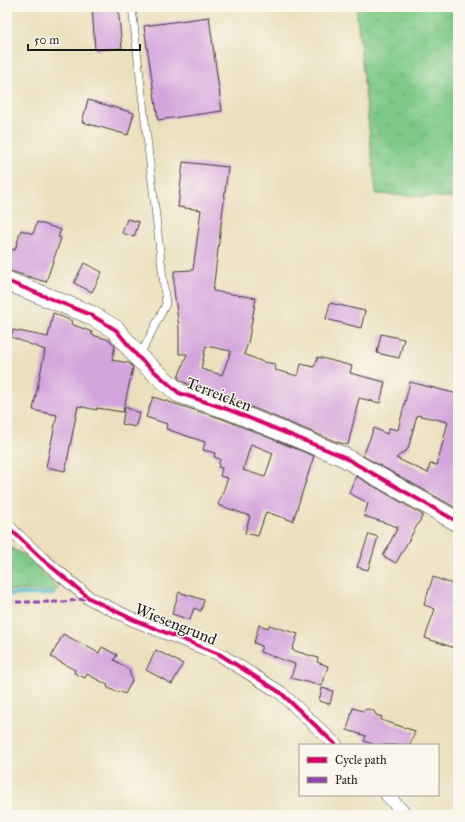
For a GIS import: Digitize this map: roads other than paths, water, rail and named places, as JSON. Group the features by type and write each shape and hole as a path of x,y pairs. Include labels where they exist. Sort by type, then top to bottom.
{"main road":[{"name":"Terreicken","path":"7,281 91,315 116,330 139,358 179,393 227,409 342,456 458,522"}],"street":[{"name":"Wiesengrund","path":"7,526 42,559 89,598 134,620 219,654 280,693 335,744"},
{"path":"388,796 406,815"}],"lane":[{"path":"132,7 166,304 139,358"}],"waterway":[{"path":"7,594 53,594"}]}
